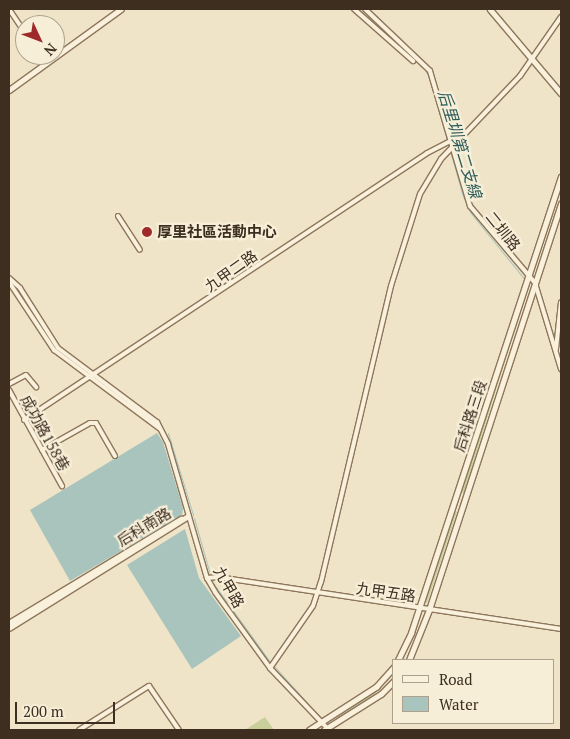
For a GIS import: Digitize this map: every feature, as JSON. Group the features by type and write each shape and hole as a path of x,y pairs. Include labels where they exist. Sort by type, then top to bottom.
{"main road":[{"path":"65,49 118,10"},
{"path":"9,90 43,65"}],"street":[{"path":"354,9 413,61"},
{"name":"二圳路","path":"365,9 430,71 470,206 535,283"},
{"path":"490,9 531,61 561,92"},
{"path":"270,668 297,632 317,594 411,213 433,172 452,147 501,97 531,61 561,17"},
{"name":"九甲二路","path":"24,420 427,153 451,141"},
{"name":"后科路三段","path":"398,659 419,608 561,177"},
{"name":"后科路三段","path":"409,659 429,610 561,204"},
{"path":"118,216 140,250"},
{"name":"九甲路","path":"9,278 20,288 53,343 159,428 168,444 207,578 270,668 327,730"},
{"name":"九甲路","path":"9,282 54,350 92,376"},
{"path":"535,283 561,369"},
{"path":"555,351 561,302"},
{"path":"9,384 26,374 36,387"},
{"name":"成功路158巷","path":"9,390 62,486"},
{"path":"42,450 90,422 96,423 115,456"},
{"name":"后科南路","path":"9,623 34,610 188,516"},
{"name":"九甲五路","path":"207,578 218,577 317,594 561,629"},
{"name":"后科南路","path":"9,628 34,610"},
{"path":"309,730 376,687 392,669"},
{"path":"327,730 381,694 392,683"},
{"path":"79,730 149,686 179,730"}],"green space":[{"path":"526,293 464,493 459,492"},
{"path":"453,511 457,512 427,603 424,602"},
{"path":"392,674 374,695 339,718 337,716 371,693"},
{"path":"265,717 274,730 245,730"}],"water":[{"path":"157,433 163,442 183,508 182,515 70,581 30,510"},
{"path":"185,529 199,578 241,636 192,669 127,565"}],"waterway":[{"name":"后里圳第二支線","path":"362,9 372,18"},
{"name":"后里圳第二支線","path":"424,68 429,77 463,196 470,212 526,281"},
{"path":"13,285 22,295"},
{"name":"后里圳第二支線","path":"535,292 561,377"},
{"path":"23,298 33,314"},
{"path":"168,433 193,515"},
{"path":"194,518 210,574"},
{"path":"213,583 271,663"},
{"path":"275,667 319,716"}],"place":[{"name":"厚里社區活動中心","path":"147,232"}]}
